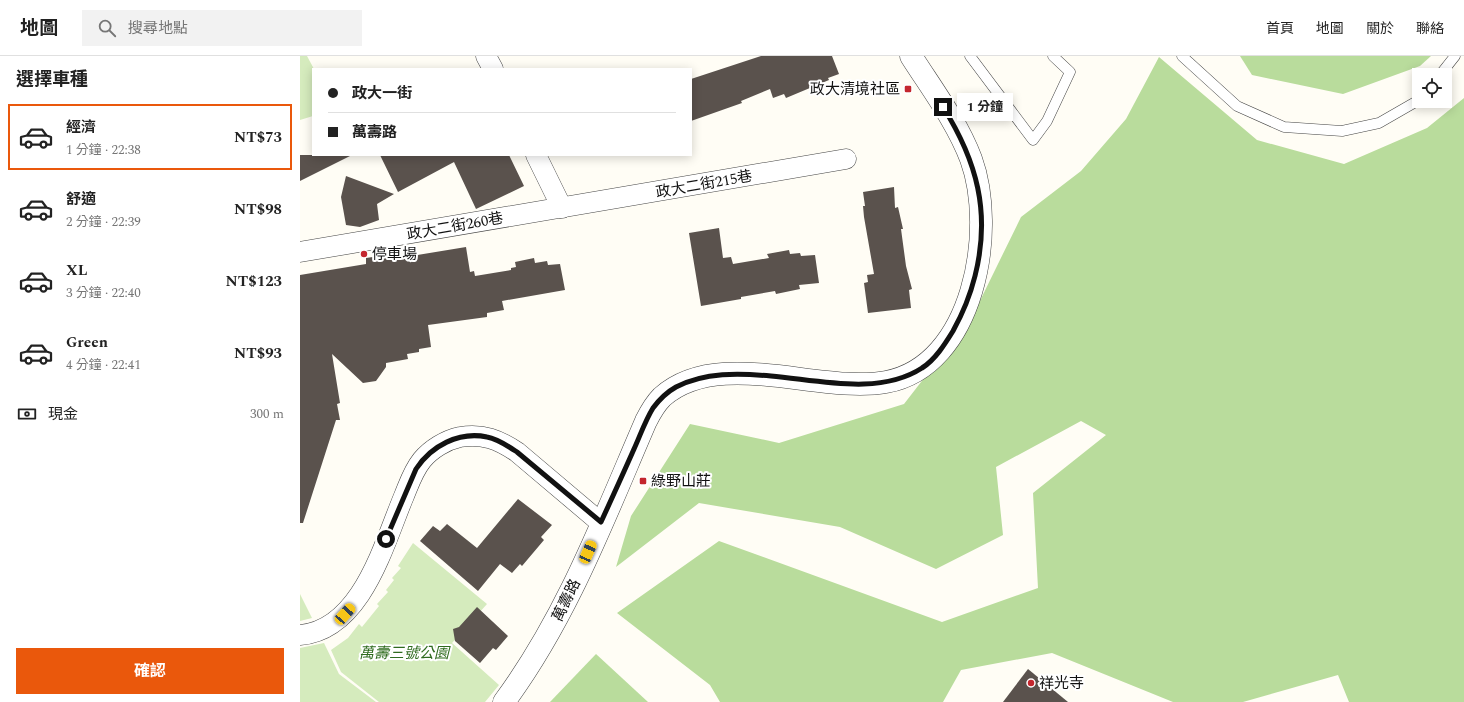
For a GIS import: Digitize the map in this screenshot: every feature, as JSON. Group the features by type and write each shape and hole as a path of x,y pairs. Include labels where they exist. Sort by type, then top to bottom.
{"street":[{"path":"486,56 492,68"},
{"name":"萬壽路","path":"504,702 551,630 564,606 649,415 661,398 675,388 710,376 736,374 844,383 886,382 904,377 922,368 933,358 947,340 969,298 978,266 981,222 979,197 973,166 964,143 911,56"},
{"path":"536,156 562,208"},
{"name":"政大二街215巷","path":"562,208 846,159"},
{"name":"政大二街260巷","path":"300,252 562,208"},
{"path":"300,635 320,629 334,622 354,604 368,580 416,469 430,452 456,438 471,435 488,437 504,444 517,452 601,522"}],"lane":[{"path":"970,56 1033,140 1046,121 1070,72 1053,56"},
{"path":"1182,56 1237,106 1284,127 1342,131 1379,123 1412,104"},
{"path":"1446,68 1455,56"}],"green space":[{"path":"300,56 307,56 313,68 312,68 312,116 300,120"},
{"path":"1240,56 1431,56 1420,66 1343,94 1252,75"},
{"path":"1159,57 1257,140 1344,164 1427,128 1464,98 1464,702 1349,702 1338,675 1243,702 1173,702 1052,653 961,670 943,702 720,702 710,685 617,613 719,541 942,622 1038,588 1033,493 1106,435 1081,421 996,467 1003,535 936,569 840,527 699,503 616,567 631,516 690,424 779,443 904,404 973,315 1021,217 1081,171 1126,119"},
{"name":"萬壽三號公園","path":"413,543 487,604 452,643 499,685 485,702 379,702 341,672 331,650 348,638 359,624 362,627 379,606 377,604 388,592 386,590 394,580 392,578 401,568 398,566"},
{"path":"300,594 312,618 300,621"},
{"path":"324,643 339,674 376,702 300,702 300,648"},
{"path":"596,654 648,702 550,702"}],"building":[{"path":"761,56 832,56 839,74 828,78 829,80 786,98 784,94 773,98 770,89 741,101 742,103 692,121 692,79"},
{"path":"300,155 350,156 300,181"},
{"path":"380,156 509,156 524,186 476,209 454,162 398,192"},
{"path":"346,176 394,194 377,204 379,220 360,227 346,225 341,197"},
{"path":"894,187 895,208 898,207 903,229 901,229 906,266 912,289 909,290 911,308 868,313 864,283 868,282 867,275 874,274 864,217 863,206 865,206 863,192"},
{"path":"719,228 723,258 731,257 733,264 769,258 767,254 789,250 790,254 800,253 801,256 815,255 819,283 799,285 800,289 776,294 775,291 701,306 689,233"},
{"path":"466,247 470,272 474,271 475,276 511,270 511,268 516,267 515,262 534,258 535,263 547,261 548,265 560,264 565,290 502,301 504,310 487,313 487,317 428,325 431,347 419,349 419,352 407,354 408,359 386,363 386,367 376,381 363,383 332,354 340,403 337,404 340,420 336,420 303,523 300,523 300,275 366,264 366,258 386,255 387,260"},
{"path":"518,499 552,525 541,537 544,540 522,566 520,564 512,573 500,564 478,591 420,541 433,526 440,531 447,524 477,548"},
{"path":"477,607 508,636 496,650 493,648 480,663 455,641 453,629 459,627"},
{"name":"祥光寺","path":"1028,669 1068,702 1003,702"}],"place":[{"name":"政大清境社區","path":"908,89"},
{"name":"停車場","path":"364,254"},
{"name":"綠野山莊","path":"643,481"},
{"name":"祥光寺","path":"1031,683"}],"route":[{"path":"386,539 416,469 430,452 438,446 456,438 471,435 488,437 504,444 517,452 601,522 653,409 661,398 675,388 690,381 710,376 736,374 865,384 886,382 904,377 922,368 933,358 947,340 958,322 969,298 978,266 980,245 981,222 976,177 964,143 943,107"}]}
